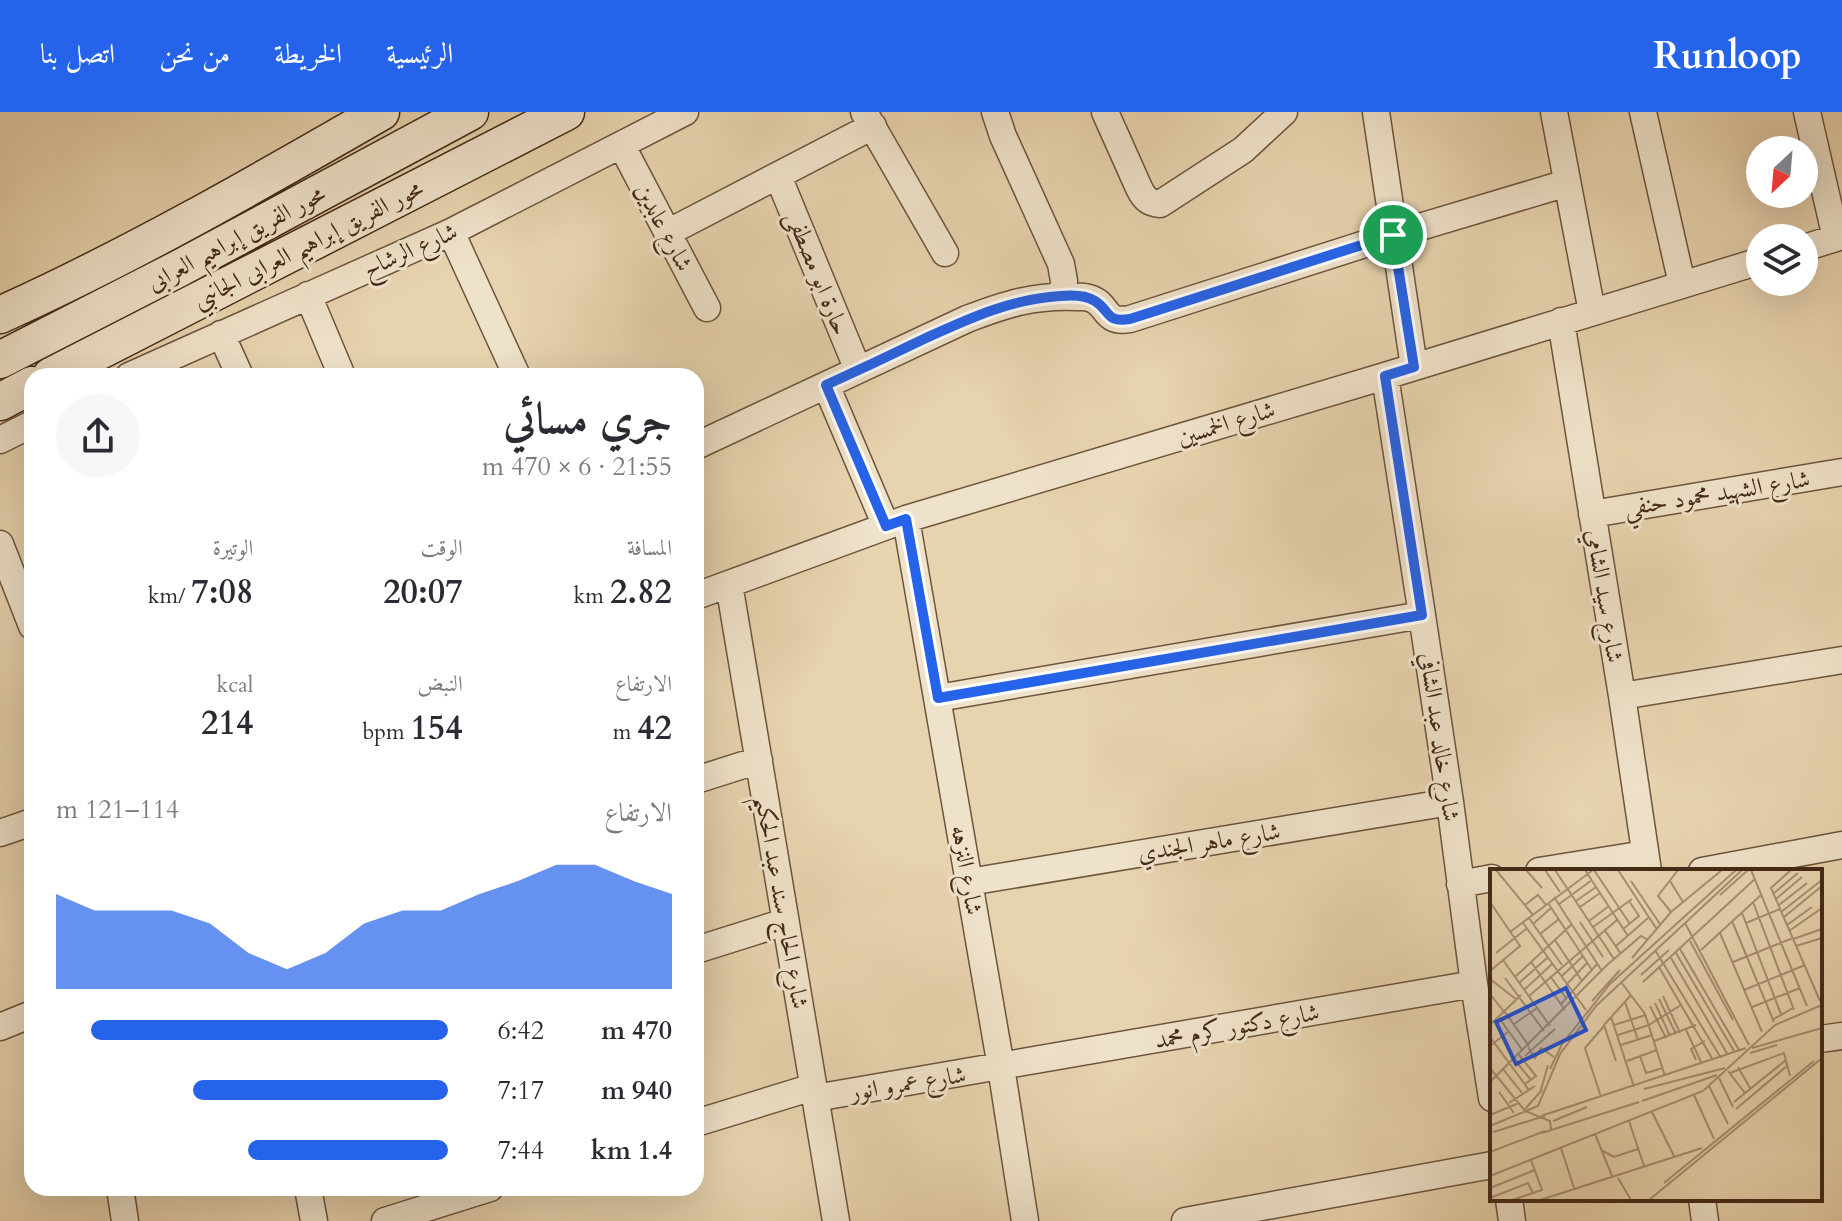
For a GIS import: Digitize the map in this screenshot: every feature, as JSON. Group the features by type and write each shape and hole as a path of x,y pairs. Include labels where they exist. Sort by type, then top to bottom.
{"main road":[{"name":"محور الفريق إبراهيم العرابى","path":"0,315 150,243 381,112"},
{"name":"محور الفريق إبراهيم العرابى","path":"0,360 153,282 470,112"},
{"name":"محور الفريق إبراهيم العرابى الجانبي","path":"67,368 566,112"},
{"path":"0,402 24,389"}],"street":[{"name":"شارع الرشاح","path":"147,368 451,232 685,112"},
{"path":"995,112 1061,264 1063,296"},
{"path":"1105,112 1144,198 1160,204 1243,150 1284,112"},
{"path":"1376,112 1414,367"},
{"path":"1554,112 1592,312"},
{"path":"1643,112 1682,284"},
{"path":"1807,112 1839,237 1818,244"},
{"path":"667,233 778,176 868,119 945,253"},
{"name":"شارع عابدين","path":"622,146 707,308"},
{"name":"حارة ابو مصطفى","path":"778,176 858,370"},
{"path":"704,442 997,307 1027,299 1086,297 1095,300 1114,319 1130,319 1567,183"},
{"path":"451,232 513,368"},
{"name":"شارع الخمسين","path":"704,593 896,523 1746,265"},
{"path":"308,295 339,368"},
{"name":"شارع سيد الشامي","path":"1561,321 1646,863"},
{"path":"221,334 236,368"},
{"name":"شارع خالد عبد الشافي","path":"1385,376 1490,1085"},
{"name":"شارع النزهه","path":"826,385 896,523 938,698 1025,1221"},
{"path":"0,440 24,428"},
{"name":"شارع الشهيد محمود حنفي","path":"1592,514 1842,472"},
{"path":"3,558 24,607"},
{"name":"شارع الحاج سند عبد الحكيم","path":"729,584 836,1221"},
{"path":"938,698 1422,615"},
{"path":"1622,696 1842,660"},
{"path":"704,777 759,760"},
{"name":"شارع ماهر الجندي","path":"969,882 1450,802"},
{"path":"0,833 24,825"},
{"path":"1713,869 1842,845"},
{"path":"1566,869 1646,863"},
{"path":"1460,884 1490,878"},
{"path":"704,947 785,922"},
{"name":"شارع دكتور كرم محمد","path":"1001,1067 1474,984"},
{"path":"0,1027 24,1017"},
{"path":"1822,1039 1842,1036"},
{"name":"شارع عمرو انور","path":"704,1121 814,1092 1001,1067"},
{"path":"1185,1221 1490,1165"},
{"path":"121,1196 125,1221"},
{"path":"309,1196 314,1221"},
{"path":"385,1221 465,1196"},
{"path":"1509,1201 1512,1221"},
{"path":"1702,1201 1705,1221"}],"route":[{"path":"1393,235 1414,367 1385,376 1422,615 938,698 906,519 886,526 826,385 967,319 1027,299 1086,297 1095,300 1106,314 1122,321 1393,235"}]}
